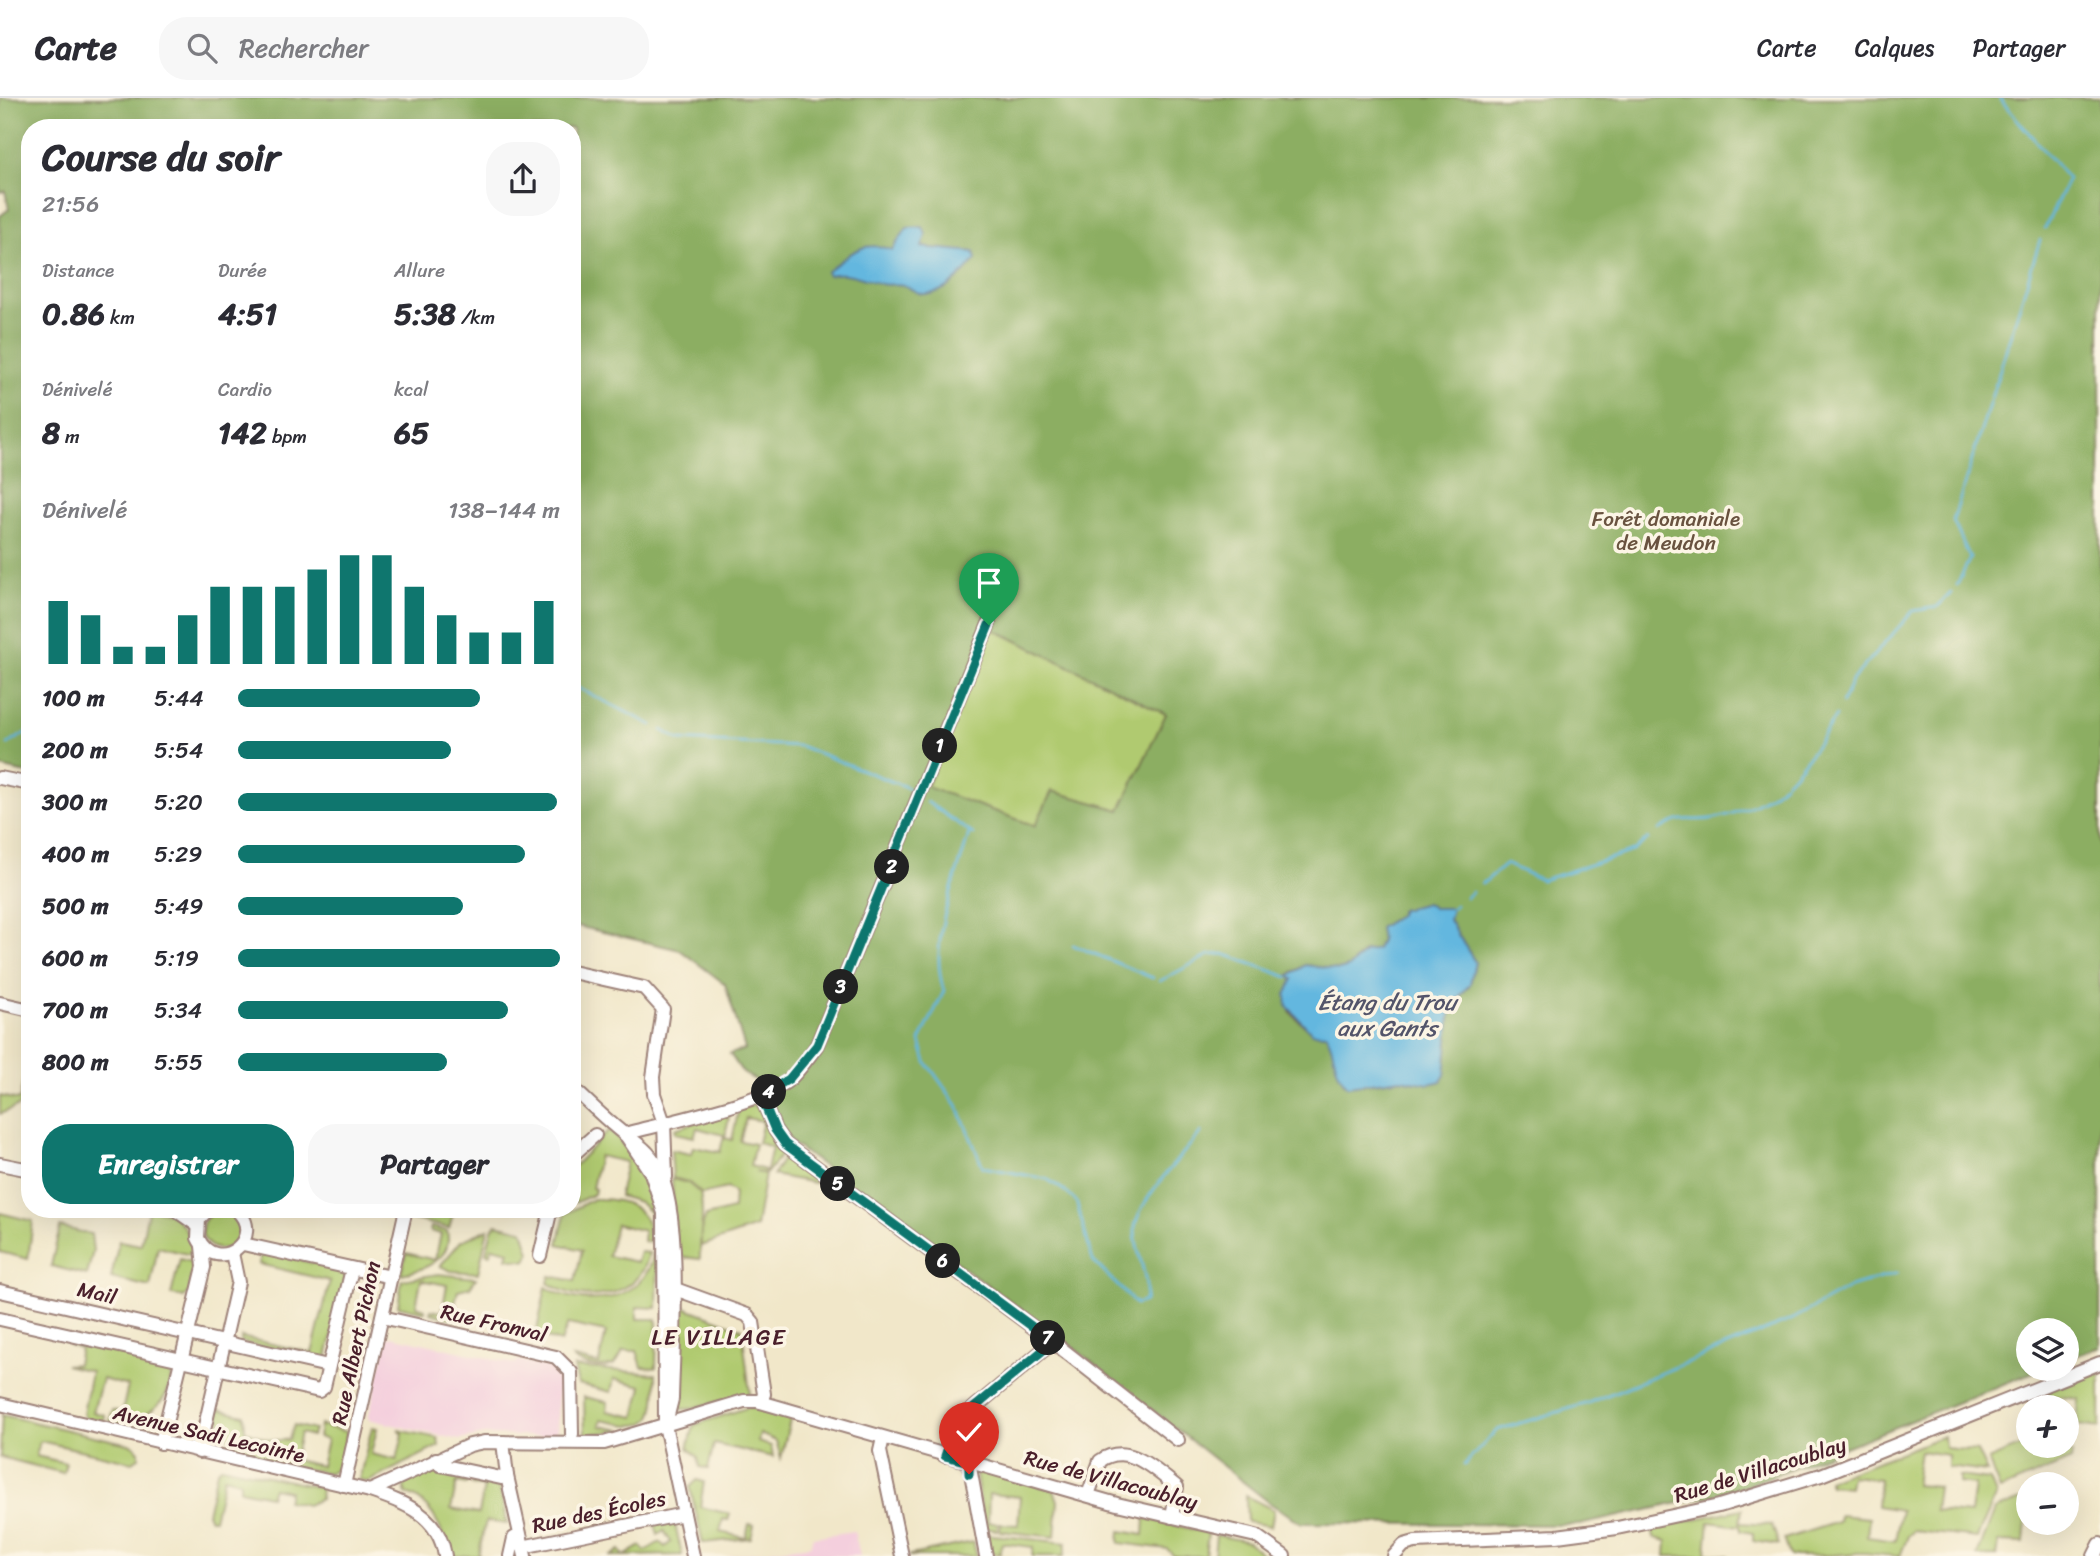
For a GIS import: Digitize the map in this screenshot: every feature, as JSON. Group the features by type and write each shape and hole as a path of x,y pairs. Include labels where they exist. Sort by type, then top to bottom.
{"street":[{"path":"625,1135 761,1096 789,1079 817,1045 989,625"},
{"path":"0,778 21,782"},
{"path":"581,974 644,988 663,1009 653,1077 654,1094 664,1123 667,1184 672,1211 668,1286"},
{"path":"0,1003 21,1008"},
{"path":"581,1095 652,1157 667,1184"},
{"path":"761,1096 775,1130 785,1144 1053,1342 1178,1440"},
{"path":"581,1148 595,1135"},
{"path":"625,1135 642,1156 659,1194 664,1213 672,1399 665,1425 693,1556"},
{"path":"0,1164 21,1168"},
{"path":"187,1218 197,1225"},
{"path":"162,1443 186,1333 204,1267 197,1225 202,1218"},
{"path":"202,1246 219,1256 232,1253 243,1244 247,1232 243,1218"},
{"name":"Rue Albert Pichon","path":"344,1485 404,1218"},
{"path":"540,1256 549,1218"},
{"path":"243,1244 391,1277"},
{"path":"199,1452 238,1282 232,1253"},
{"path":"0,1319 319,1391 324,1387 352,1269"},
{"path":"668,1286 747,1315 753,1322 764,1394 761,1402"},
{"name":"Mail","path":"0,1291 328,1366"},
{"name":"Rue Fronval","path":"382,1317 556,1357 571,1372 572,1434"},
{"path":"945,1456 957,1422 1053,1342"},
{"name":"Rue de Villacoublay","path":"1394,1556 1404,1545 1415,1542 1557,1536 1617,1528 1719,1506 1821,1475 2100,1363"},
{"name":"Rue de Villacoublay","path":"370,1491 470,1445 503,1442 604,1443 744,1401 761,1402 1088,1495 1264,1539 1284,1556"},
{"name":"Avenue Sadi Lecointe","path":"0,1404 370,1491 408,1504 429,1520 443,1546 445,1556"},
{"path":"883,1438 880,1451 902,1556"},
{"path":"503,1442 507,1476 522,1546"},
{"path":"1088,1495 1100,1461 1118,1452 1127,1454 1143,1461 1177,1487 1172,1517"},
{"path":"436,1459 446,1466 501,1478 507,1476"},
{"path":"969,1462 986,1556"},
{"name":"Avenue Sadi Lecointe","path":"393,1480 408,1504"},
{"name":"Rue des Écoles","path":"522,1546 684,1514"},
{"path":"510,1556 514,1538 522,1546"},
{"path":"2094,1556 2100,1544"}],"shaded area":[{"path":"391,1336 514,1364 519,1360 548,1367 556,1373 558,1384 557,1437 485,1435 459,1440 368,1419 387,1338"},
{"path":"854,1531 860,1556 727,1556 811,1545 813,1537"}],"green space":[{"name":"Forêt domaniale de Meudon","path":"0,98 2100,98 2100,1347 2079,1355 2079,1318 2016,1318 2016,1379 1734,1491 1579,1525 1302,1523 1271,1504 1065,1341 793,1144 779,1128 764,1085 743,1073 730,1054 745,1049 725,984 680,950 581,927 581,119 21,119 21,772 0,767 0,216 9,209 5,191 0,192","holes":["991,628 1166,714 1120,810 1052,791 1035,826 927,787","1426,903 1433,908 1451,910 1449,920 1475,962 1470,984 1451,1007 1445,1075 1416,1082 1401,1079 1360,1085 1344,1083 1326,1033 1312,1033 1290,1012 1293,979 1289,975 1305,965 1339,970 1349,967 1364,952 1377,949 1381,940 1379,928 1398,916 1401,910"]},
{"path":"991,628 1167,714 1120,810 1052,792 1036,826 926,787"},
{"path":"21,1091 21,1104 0,1114 0,1096 19,1100"},
{"path":"754,1105 763,1115 783,1152 766,1174 772,1147 758,1143 763,1121 746,1118 740,1141 755,1144 750,1166 765,1170 764,1173 755,1172 765,1174 756,1227 701,1246 701,1230 706,1216 733,1209 734,1192 727,1188 702,1194 688,1182 673,1178 671,1150 691,1154 693,1147 720,1152 724,1135 697,1128 694,1137 675,1133 675,1129 730,1111 725,1138 732,1140 739,1108"},
{"path":"609,1130 621,1142 640,1167 652,1195 659,1243 653,1242 650,1212 639,1202 619,1196 626,1162 599,1156 592,1188 595,1189 594,1194 581,1200 581,1159"},
{"path":"786,1154 817,1178 815,1183 773,1175"},
{"path":"672,1179 688,1183 700,1193 700,1259 676,1256"},
{"path":"593,1199 615,1200 633,1207 645,1220 650,1242 643,1241 644,1231 616,1224 608,1256 637,1262 640,1252 649,1253 644,1268 635,1280 622,1289 593,1296 562,1290 548,1283 550,1276 575,1281 582,1250 558,1244 564,1218 581,1218 581,1205"},
{"path":"0,1213 33,1221 28,1259 0,1252"},
{"path":"147,1218 176,1218 188,1234 195,1256 158,1247 150,1287 111,1278 119,1241 141,1245"},
{"path":"206,1218 236,1218 239,1237 235,1244 228,1248 214,1248 207,1244 203,1237"},
{"path":"412,1218 452,1218 449,1228"},
{"path":"496,1224 523,1230 530,1253 526,1261 507,1258 509,1251 492,1247 490,1254 486,1253 492,1229"},
{"path":"60,1227 91,1234 93,1251 87,1275 51,1266"},
{"path":"431,1227 447,1231 446,1249 435,1262 401,1274 406,1253 435,1260 441,1234 430,1231"},
{"path":"488,1229 478,1273 451,1271 440,1266 461,1241"},
{"path":"262,1251 347,1271 326,1362 241,1342 241,1337 312,1353 330,1281 259,1264"},
{"path":"654,1253 658,1258 657,1308 637,1307 637,1319 657,1319 656,1368 642,1367 637,1351 623,1351 616,1363 609,1366 586,1365 573,1358 599,1364 606,1332 568,1324 561,1342 536,1335 546,1287 561,1294 594,1300 626,1292 639,1283 649,1270"},
{"path":"180,1259 196,1263 190,1280 190,1291 184,1297 171,1295"},
{"path":"438,1274 476,1278 470,1287 458,1290 455,1303 464,1315 463,1322 430,1313 431,1310 442,1312 447,1285 421,1280 416,1306 425,1309 425,1312 398,1306 402,1280"},
{"path":"681,1308 742,1329 750,1394 680,1409"},
{"path":"70,1342 168,1364 171,1376 164,1398 156,1407 135,1420 110,1423 112,1410 122,1412 128,1386 102,1379 93,1412 105,1415 104,1421 86,1418 83,1414 91,1371 65,1365 77,1364 80,1348 69,1345"},
{"path":"574,1367 656,1374 655,1405 648,1421 631,1425 601,1420 600,1426 622,1430 585,1435 584,1397 608,1402 607,1411 635,1417 642,1386 614,1379 611,1392 578,1384"},
{"path":"2100,1370 2100,1428 2079,1425 2079,1395 2035,1395 2071,1381 2079,1381 2079,1378"},
{"path":"749,1407 791,1416 781,1458 776,1441 760,1434 758,1442 771,1446 773,1457 714,1444 708,1469 700,1467 698,1457 688,1448 694,1425"},
{"path":"218,1409 244,1415 245,1430 267,1439 289,1439 294,1425 314,1430 312,1436 300,1433 294,1460 321,1466 327,1440 318,1437 320,1425 347,1432 340,1468 328,1473 258,1458 230,1440 221,1427"},
{"path":"2,1415 133,1445 139,1451 139,1458 132,1462 40,1441 36,1456 66,1463 63,1473 0,1457"},
{"path":"372,1427 377,1428 371,1454 397,1460 403,1434 398,1430 438,1438 439,1446 368,1482 359,1480"},
{"path":"1944,1436 1945,1448 1977,1451 1987,1472 1948,1467 1948,1455 1920,1451 1915,1485 1938,1487 1935,1511 1970,1514 1974,1485 1959,1483 1959,1476 1990,1480 1996,1495 1977,1538 1914,1531 1908,1536 1900,1556 1859,1553 1790,1556 1784,1539 1838,1522 1839,1515 1869,1518 1867,1537 1895,1541 1901,1510 1877,1506 1880,1479 1851,1476 1849,1487 1830,1485 1828,1480"},
{"path":"2016,1448 2016,1458 2071,1458 2043,1472 2016,1472 2016,1483 2000,1490 1988,1460"},
{"path":"222,1466 321,1488 320,1499 307,1505 287,1501 289,1491 273,1488 270,1496 240,1490 240,1481 224,1477 214,1519 210,1519 207,1513 217,1471"},
{"path":"430,1470 468,1478 467,1484 457,1482 451,1509 479,1514 484,1487 472,1485 473,1479 500,1488 507,1524 486,1521 478,1556 450,1556 436,1519 423,1503 406,1494 403,1484"},
{"path":"985,1471 1054,1490 1058,1501 1055,1537 1000,1531 1001,1524 1018,1525 1020,1497 989,1494 988,1522 998,1524 997,1530 984,1528 976,1475"},
{"path":"697,1480 704,1482 700,1507 730,1514 728,1520 723,1519 720,1532 746,1538 749,1524 754,1525 751,1538 703,1543 690,1487"},
{"path":"1246,1496 1274,1510 1271,1526 1247,1522"},
{"path":"2016,1502 2016,1535 2025,1535 2024,1543 1999,1542 1997,1556 1977,1556 1995,1510"},
{"path":"1742,1509 1740,1523 1772,1525 1779,1545 1753,1541 1753,1533 1740,1531 1740,1526 1709,1522 1706,1553 1729,1556 1666,1556 1667,1541 1654,1538 1652,1528"},
{"path":"1145,1518 1208,1533 1205,1556 1174,1556 1167,1549 1119,1543 1120,1531 1144,1535"},
{"path":"674,1520 682,1555 624,1556 641,1546 645,1551 660,1542 665,1547 671,1542 664,1531 658,1535 655,1524"},
{"path":"984,1534 1066,1543 1064,1556 1032,1556 1033,1547 1002,1543 1000,1554 988,1553"},
{"path":"1216,1535 1249,1542 1264,1556 1214,1556"},
{"path":"973,1542 977,1556 910,1556 910,1555"},
{"path":"620,1550 624,1556 611,1556"}],"water":[{"path":"923,227 926,235 922,247 974,252 976,259 966,271 939,291 923,294 903,285 884,285 855,276 828,275 826,272 849,254 864,247 892,250 907,228"},
{"name":"Étang du Trou aux Gants","path":"1426,903 1433,908 1452,908 1449,920 1475,962 1470,984 1451,1007 1445,1075 1441,1081 1429,1084 1401,1079 1348,1086 1337,1068 1326,1034 1312,1033 1287,1006 1286,995 1293,979 1288,977 1305,965 1339,970 1349,967 1365,952 1377,949 1381,940 1379,928 1398,916 1401,910"}],"waterway":[{"path":"1999,98 2068,179 2045,228"},
{"path":"1957,585 1970,558 1953,521 2040,240"},
{"path":"1842,703 1853,679 1913,611 1937,607 1951,593"},
{"path":"581,690 652,725"},
{"path":"1659,830 1676,821 1707,820 1738,811 1773,793 1800,767 1836,716"},
{"path":"662,730 679,740 800,746 906,787 915,793"},
{"path":"8,744 21,736"},
{"path":"927,802 973,834"},
{"path":"969,833 941,932 940,972 944,991 920,1041 926,1062 957,1105 983,1167 1047,1179 1065,1191 1076,1201 1093,1261 1136,1304 1145,1301 1146,1292 1136,1240 1137,1220 1151,1194 1201,1132"},
{"path":"1482,884 1506,864 1542,880 1633,851 1648,839"},
{"path":"1466,897 1472,892"},
{"path":"1452,908 1456,905"},
{"path":"1073,945 1153,978"},
{"path":"1160,981 1209,955 1224,954 1288,977"},
{"path":"1464,1465 1497,1430 1588,1403 1793,1319 1850,1287 1897,1273"}],"district":[{"name":"LE VILLAGE","path":"719,1337"}],"route":[{"path":"969,1474 969,1462 945,1456 957,1422 1053,1342 785,1144 775,1130 761,1096 789,1079 817,1045 926,785 989,625"}]}
